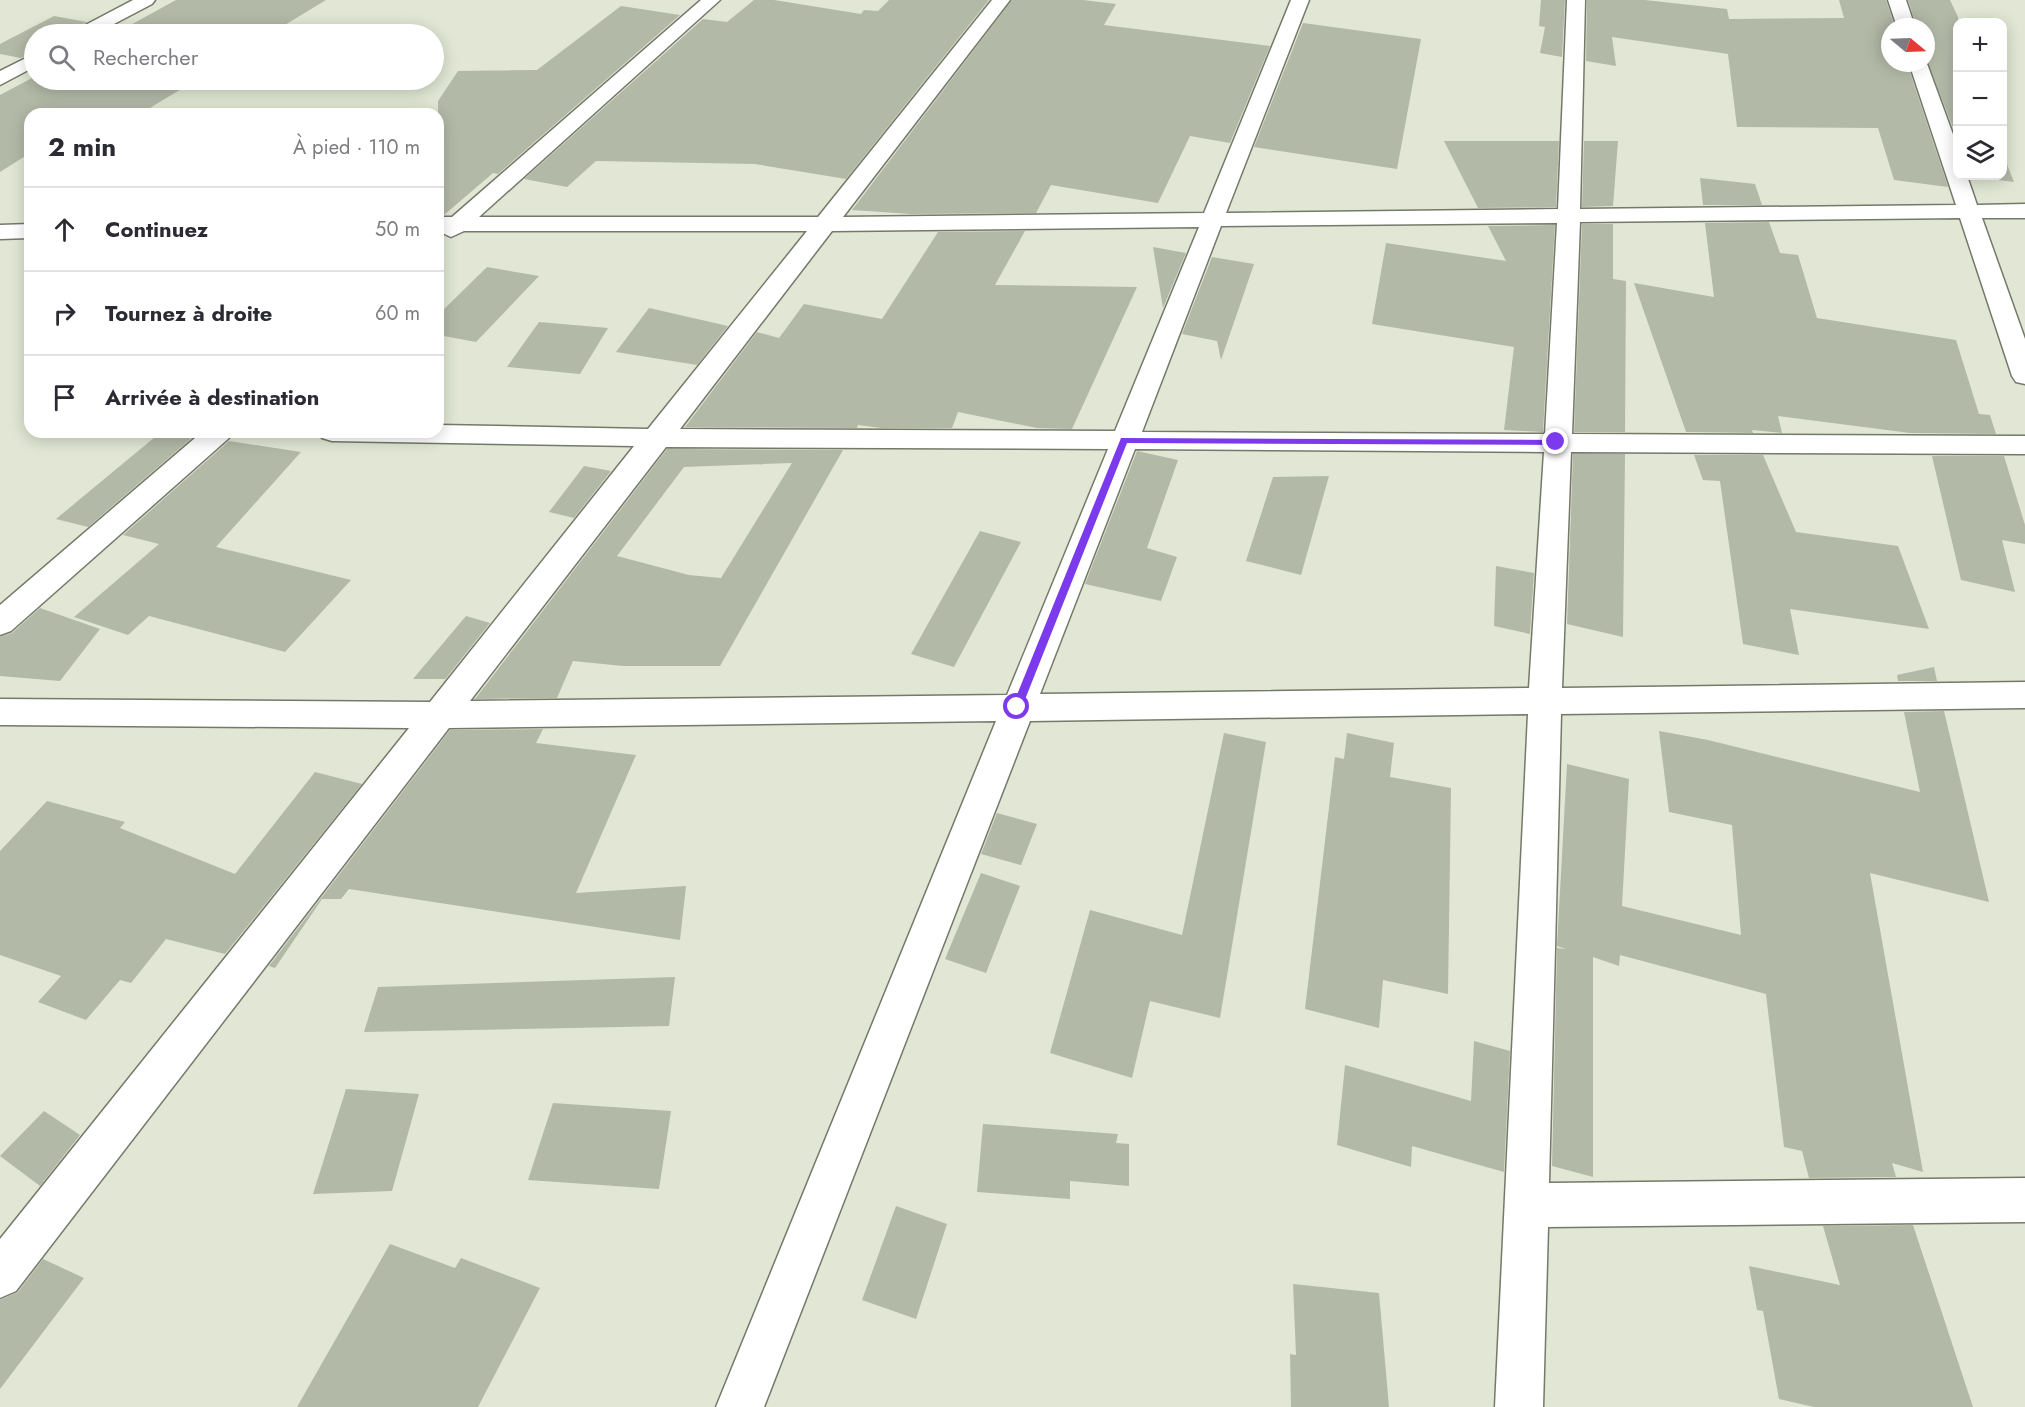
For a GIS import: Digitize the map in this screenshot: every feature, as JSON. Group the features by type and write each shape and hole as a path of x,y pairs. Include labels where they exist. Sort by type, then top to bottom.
{"street":[{"path":"101,24 146,0"},
{"path":"448,224 711,0"},
{"path":"0,1275 1001,0"},
{"path":"740,1407 1300,0"},
{"path":"1519,1407 1545,700 1569,216 1576,0"},
{"path":"1897,0 1903,18"},
{"path":"0,79 24,66"},
{"path":"1921,72 2025,376"},
{"path":"448,224 825,225 2025,211"},
{"path":"0,232 24,231"},
{"path":"444,434 657,438 2025,445"},
{"path":"0,623 212,438"},
{"path":"0,712 440,715 2025,694"},
{"path":"1527,1205 2025,1200"}],"building":[{"path":"176,0 326,0 286,24 132,24"},
{"path":"754,0 774,0 861,14 864,10 878,11 889,0 989,0 846,179 755,164 596,161 567,187 524,179 703,19 727,22"},
{"path":"1012,0 1083,0 1116,4 1104,25 1270,46 1230,143 1190,136 1158,203 1051,185 1036,213 911,214 852,210"},
{"path":"1541,0 1565,0 1562,57 1540,53 1545,27 1539,26"},
{"path":"1587,0 1645,0 1727,9 1729,19 1844,18 1839,0 1886,0 1892,18 1881,18 1881,72 1910,72 1948,187 1894,180 1878,128 1737,127 1728,54 1612,37 1616,66 1586,61"},
{"path":"1908,0 1950,0 1958,17 1953,18 1953,127 1931,72 1935,72 1935,18 1914,18"},
{"path":"621,6 680,15 498,174 493,173 444,215 444,108 438,108 438,101 458,71 537,70"},
{"path":"54,16 87,22 83,24 39,24"},
{"path":"1303,23 1421,39 1397,169 1254,147"},
{"path":"24,32 24,57 0,54 0,44"},
{"path":"24,82 24,90 180,90 150,108 24,108 24,157 0,172 0,95"},
{"path":"1444,141 1559,141 1556,207 1478,208"},
{"path":"1584,141 1618,141 1613,206 1582,207"},
{"path":"2007,164 2014,182 1999,180 2007,180"},
{"path":"1700,178 1755,184 1762,205 1703,205"},
{"path":"1769,222 1780,253 1798,255 1817,318 1956,340 1979,414 1990,415 1996,434 1910,433 1778,416 1782,433 1752,430 1753,433 1686,432 1634,283 1714,297 1705,223"},
{"path":"1582,224 1613,224 1613,279 1626,281 1625,432 1574,432"},
{"path":"1555,225 1543,432 1504,430 1514,347 1372,324 1386,243 1506,261 1488,226"},
{"path":"1025,231 995,285 1137,287 1072,429 1037,428 958,412 952,428 881,428 858,425 857,428 685,427 757,332 779,338 804,304 882,319 938,232"},
{"path":"1153,247 1186,253 1163,308"},
{"path":"1212,257 1254,264 1221,360 1217,341 1182,334"},
{"path":"487,267 539,276 476,342 444,336 444,309"},
{"path":"649,308 728,326 697,365 616,352"},
{"path":"539,322 608,328 580,374 507,367"},
{"path":"154,438 192,438 88,527 56,519"},
{"path":"229,441 301,452 216,547 351,580 285,652 149,616 128,635 74,617 159,544 123,535"},
{"path":"667,449 843,450 720,666 623,666 573,661 557,698 475,699","holes":["792,463 721,578 689,575 617,556 684,467"]},
{"path":"1137,451 1178,460 1147,548 1177,557 1161,601 1085,584"},
{"path":"1573,454 1625,454 1623,637 1567,624"},
{"path":"1694,455 1763,455 1796,532 1898,546 1929,629 1790,609 1799,655 1743,644 1720,481 1703,480"},
{"path":"1932,456 2004,456 2025,525 2025,544 2002,540 2015,592 1961,580"},
{"path":"584,466 611,471 574,518 549,512"},
{"path":"1329,476 1301,575 1246,561 1273,477"},
{"path":"980,531 1021,542 954,667 911,654"},
{"path":"1496,566 1534,573 1530,634 1494,626"},
{"path":"40,608 100,629 60,681 0,676 0,637 12,633"},
{"path":"466,616 490,623 443,682 445,679 413,679"},
{"path":"1934,667 1937,681 1898,681 1897,675"},
{"path":"1944,711 1989,902 1870,873 1923,1172 1892,1163 1896,1177 1809,1178 1802,1151 1784,1147 1766,994 1620,955 1619,966 1593,957 1593,1177 1552,1166 1557,948 1566,949 1557,946 1567,764 1629,779 1622,906 1741,935 1732,825 1669,812 1659,731 1708,740 1920,792 1904,712"},
{"path":"543,729 536,743 636,755 576,893 686,886 680,940 349,889 341,899 322,899 275,968 269,966 450,730"},
{"path":"1224,733 1266,742 1220,1018 1150,1001 1132,1078 1050,1053 1090,910 1182,935"},
{"path":"1347,733 1394,743 1390,777 1451,788 1448,994 1383,980 1379,1028 1305,1009 1335,757 1344,759"},
{"path":"315,772 362,784 225,954 166,939 131,983 120,980 86,1020 38,1002 61,976 0,955 0,851 47,801 125,822 120,828 235,874"},
{"path":"997,813 1037,824 1021,865 981,854"},
{"path":"981,873 1020,886 986,973 945,959"},
{"path":"675,977 669,1026 364,1032 378,987"},
{"path":"1474,1041 1510,1051 1504,1172 1412,1146 1411,1167 1337,1145 1345,1065 1471,1101"},
{"path":"346,1089 419,1094 392,1191 313,1194"},
{"path":"553,1103 671,1111 659,1189 528,1180"},
{"path":"44,1111 80,1135 40,1186 0,1156"},
{"path":"983,1124 1118,1134 1116,1143 1129,1144 1129,1186 1070,1181 1070,1199 977,1192"},
{"path":"896,1206 947,1224 916,1319 862,1300"},
{"path":"1913,1225 1973,1407 1814,1407 1779,1399 1763,1311 1757,1310 1749,1266 1840,1285 1823,1226"},
{"path":"390,1244 455,1268 461,1258 540,1288 478,1407 297,1407"},
{"path":"43,1259 84,1278 0,1389 0,1300 18,1292"},
{"path":"1293,1284 1379,1293 1389,1407 1291,1407 1290,1354 1296,1355"}],"route":[{"path":"1017,707 1124,440 1556,442"}]}
